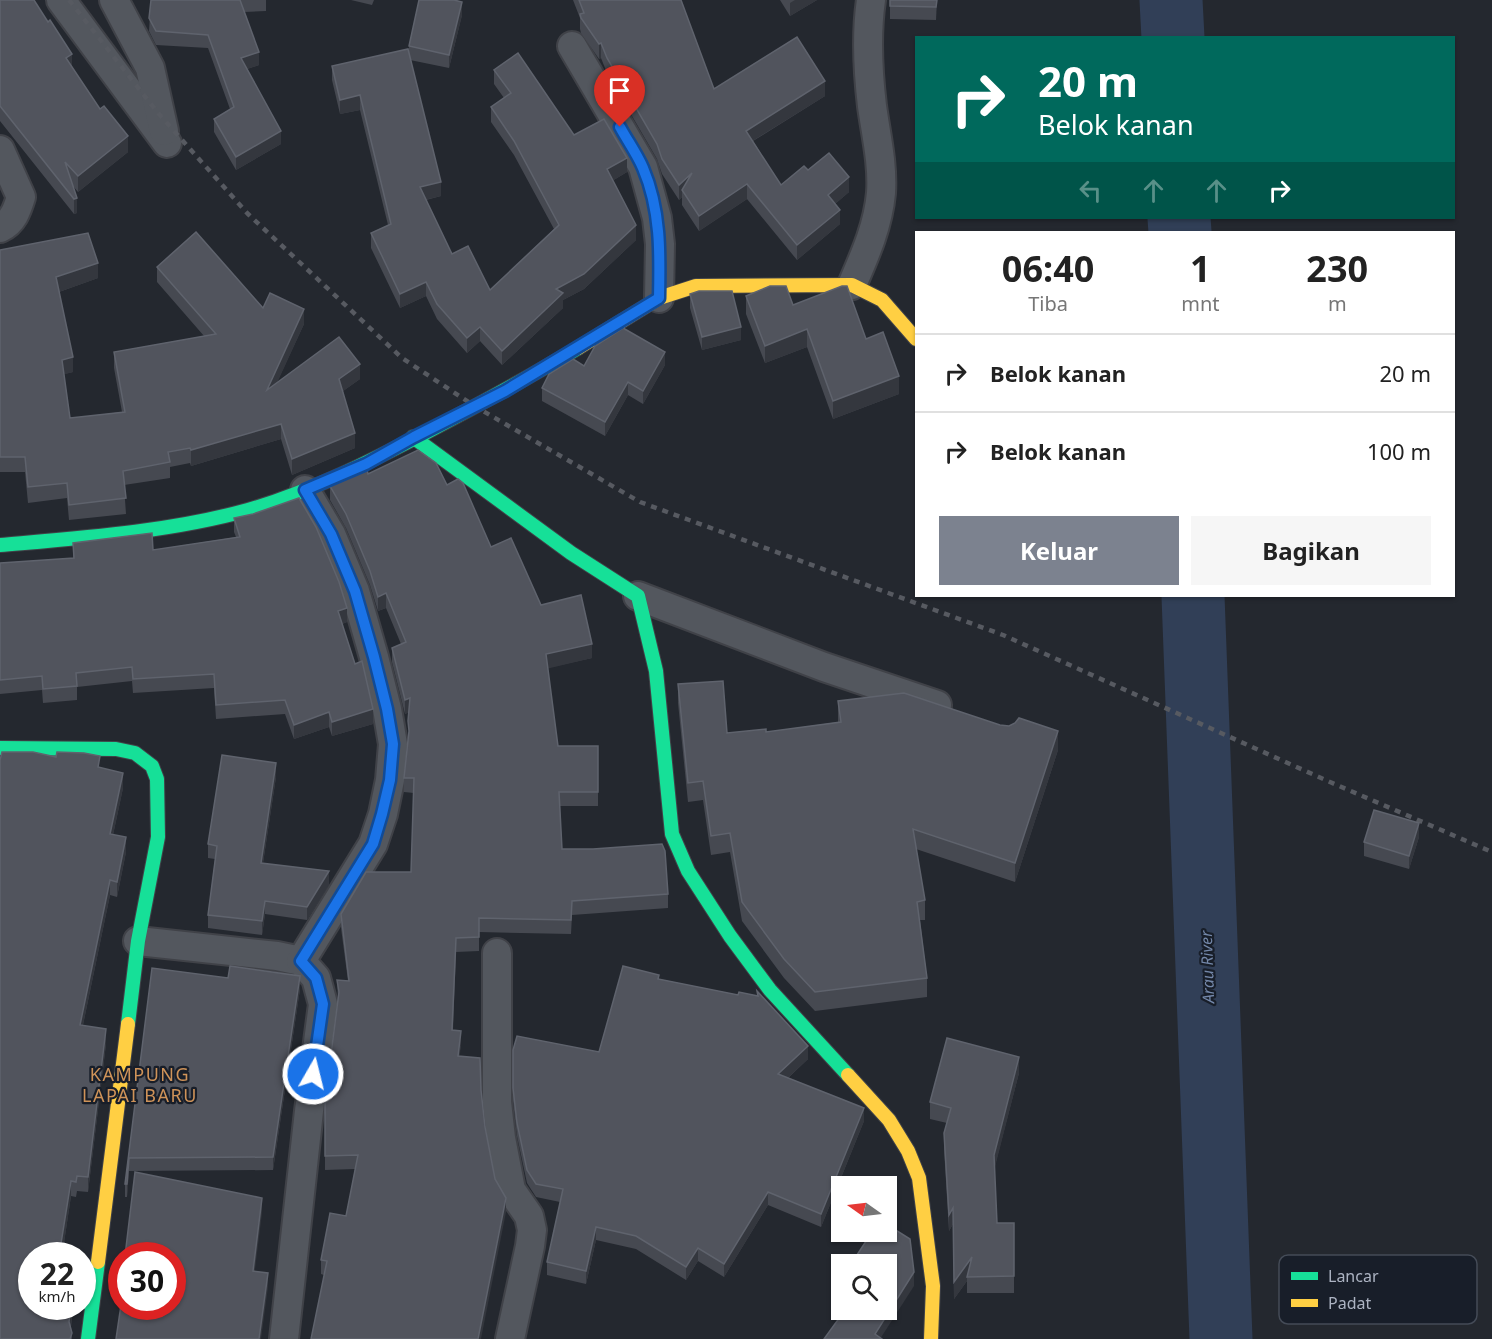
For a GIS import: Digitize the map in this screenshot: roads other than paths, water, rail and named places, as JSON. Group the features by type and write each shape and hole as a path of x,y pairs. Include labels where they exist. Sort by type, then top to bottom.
{"street":[{"path":"61,0 167,143 158,113 150,68 114,0"},
{"path":"852,285 876,225 881,194 881,166 869,65 868,30 871,0"},
{"path":"572,46 643,167 657,218 659,298"},
{"path":"0,150 21,197 14,216 0,228"},
{"path":"0,545 110,535 174,525 247,510 305,490 366,464 520,383 659,298 696,286 852,285 882,300 915,338"},
{"path":"414,437 571,553 638,596 824,667 961,713"},
{"path":"301,961 373,844 390,780 393,744 377,668 355,591 331,534 305,490"},
{"path":"638,596 656,671 672,834 688,872 730,936 770,990 889,1119 908,1151 919,1178 933,1286 931,1339"},
{"path":"0,748 116,749 135,753 152,766 157,779 158,837 138,941 88,1339"},
{"path":"138,941 278,956 301,961 316,978 323,1004 284,1339"},
{"path":"497,953 497,1102 501,1138 511,1190 529,1216 532,1230 510,1339"}],"waterway":[{"name":"Arau River","path":"1171,0 1173,36"},
{"name":"Arau River","path":"1179,219 1180,231"},
{"name":"Arau River","path":"1193,597 1221,1339"}],"railway":[{"path":"69,0 158,113 248,214 402,358 476,407 640,502 1003,635 1492,852"}],"district":[{"name":"KAMPUNG LAPAI BARU","path":"140,1085"}]}
